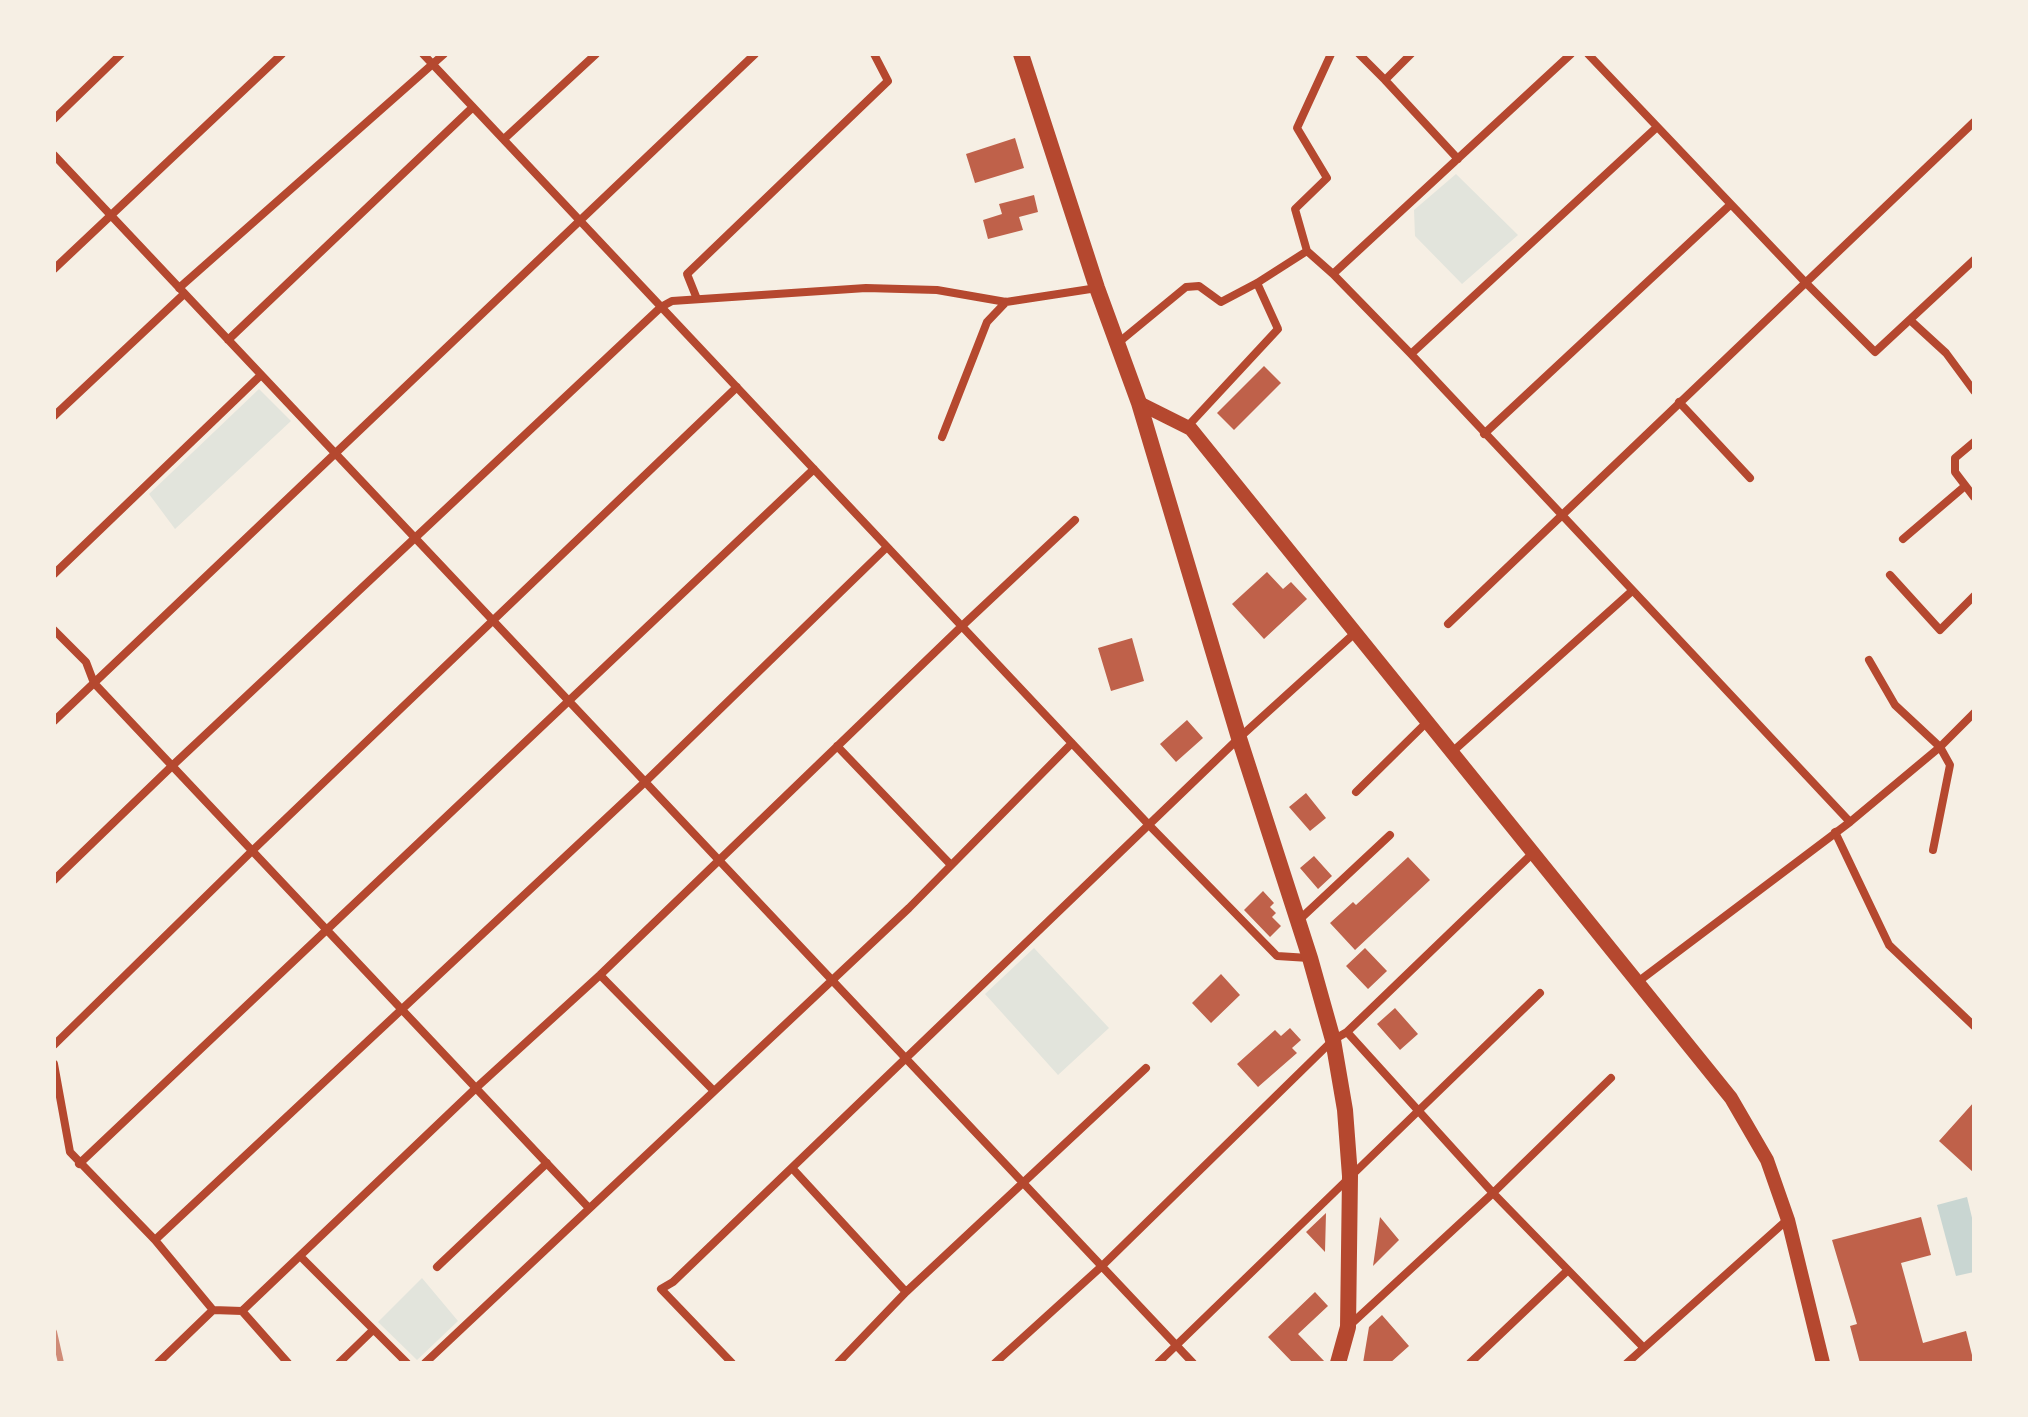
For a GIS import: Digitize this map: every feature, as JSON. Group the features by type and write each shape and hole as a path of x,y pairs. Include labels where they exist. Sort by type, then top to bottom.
{"main road":[{"path":"1021,54 1097,288 1139,403 1239,738 1310,958 1340,1036 1350,1176 1348,1327 1338,1363"}],"street":[{"path":"54,119 121,54"},
{"path":"54,269 282,54"},
{"path":"423,54 1149,825 1277,956 1310,958"},
{"path":"54,416 182,291 444,54"},
{"path":"504,139 596,54"},
{"path":"54,721 755,54"},
{"path":"697,299 687,274 888,81 874,54"},
{"path":"1331,54 1297,128 1327,178 1295,209 1307,251 1411,354 1850,822"},
{"path":"1359,54 1458,159"},
{"path":"1385,80 1411,54"},
{"path":"1333,274 1571,54"},
{"path":"1588,54 1730,205 1875,352 1974,260"},
{"path":"228,340 473,107"},
{"path":"1448,624 1974,122"},
{"path":"1411,354 1657,127"},
{"path":"54,155 1193,1363"},
{"path":"1484,434 1730,205"},
{"path":"1117,344 1186,287 1199,286 1221,302 1307,251"},
{"path":"1187,427 1278,329 1257,283"},
{"path":"54,880 661,307 672,301 866,288 937,290 1006,302 1097,288"},
{"path":"942,437 987,322 1006,302"},
{"path":"1910,320 1946,353 1974,391"},
{"path":"54,574 261,375"},
{"path":"54,1045 737,387"},
{"path":"1679,402 1750,478"},
{"path":"1139,403 1191,429 1731,1098 1767,1160 1788,1220 1823,1363"},
{"path":"1974,442 1955,458 1955,472 1974,497"},
{"path":"79,1164 814,469"},
{"path":"1903,539 1965,486"},
{"path":"158,1363 213,1310 242,1311 476,1088 600,975 1075,520"},
{"path":"155,1240 645,782 887,547"},
{"path":"1890,575 1940,630 1974,596"},
{"path":"1451,753 1632,591"},
{"path":"54,630 86,662 94,683 588,1207"},
{"path":"732,1363 661,1289 673,1282 1239,738 1356,631"},
{"path":"1869,660 1895,705 1940,747 1950,765 1933,850"},
{"path":"1639,981 1850,822 1940,747 1974,713"},
{"path":"1356,792 1427,722"},
{"path":"425,1363 951,865 1072,743"},
{"path":"837,746 951,865"},
{"path":"1835,832 1889,945 1974,1026"},
{"path":"1298,920 1390,835"},
{"path":"995,1363 1102,1266 1533,853"},
{"path":"600,975 713,1090"},
{"path":"1158,1363 1540,993"},
{"path":"1340,1036 1417,1110 1643,1347"},
{"path":"54,1064 70,1152 155,1240 213,1310"},
{"path":"838,1363 906,1292 1146,1068"},
{"path":"1348,1327 1611,1078"},
{"path":"437,1267 547,1163"},
{"path":"792,1168 906,1292"},
{"path":"1627,1363 1788,1220"},
{"path":"300,1256 407,1363"},
{"path":"1470,1363 1568,1270"},
{"path":"242,1311 288,1363"},
{"path":"339,1363 373,1330"}],"shaded area":[{"path":"1456,174 1518,235 1462,284 1415,236 1414,210"},
{"path":"259,389 291,421 175,529 149,494"},
{"path":"1034,948 1109,1028 1058,1075 985,994"},
{"path":"1967,1197 1974,1226 1974,1272 1956,1276 1937,1205"},
{"path":"422,1278 458,1321 417,1360 378,1322"}],"building":[{"path":"1015,138 1024,168 975,183 966,154"},
{"path":"1034,195 1038,212 1019,217 1023,230 988,239 983,220 1002,214 999,204"},
{"path":"1264,366 1281,383 1234,430 1217,413"},
{"path":"1267,572 1283,589 1291,582 1307,599 1264,639 1232,604"},
{"path":"1132,638 1144,681 1111,691 1098,648"},
{"path":"1187,720 1203,738 1176,762 1160,744"},
{"path":"1306,793 1326,818 1310,831 1289,807"},
{"path":"1314,856 1332,876 1318,889 1300,868"},
{"path":"1408,857 1430,880 1355,950 1330,923 1353,902 1356,905"},
{"path":"1263,891 1274,903 1270,907 1276,913 1272,917 1281,926 1270,937 1244,910"},
{"path":"1365,948 1387,971 1368,989 1346,966"},
{"path":"1221,974 1240,995 1211,1023 1192,1003"},
{"path":"1395,1008 1418,1034 1400,1050 1377,1024"},
{"path":"1290,1028 1301,1040 1292,1048 1297,1053 1258,1087 1237,1064 1275,1030 1281,1036"},
{"path":"1974,1102 1974,1173 1939,1141"},
{"path":"1326,1213 1325,1252 1306,1232"},
{"path":"1380,1217 1399,1240 1373,1266"},
{"path":"1921,1217 1931,1255 1901,1263 1923,1343 1966,1331 1974,1363 1860,1363 1850,1326 1857,1324 1832,1240"},
{"path":"1315,1292 1328,1306 1298,1334 1326,1363 1293,1363 1268,1337"},
{"path":"1382,1315 1409,1346 1390,1363 1363,1363 1369,1327"}],"railway":[{"path":"54,1332 61,1363"}]}
